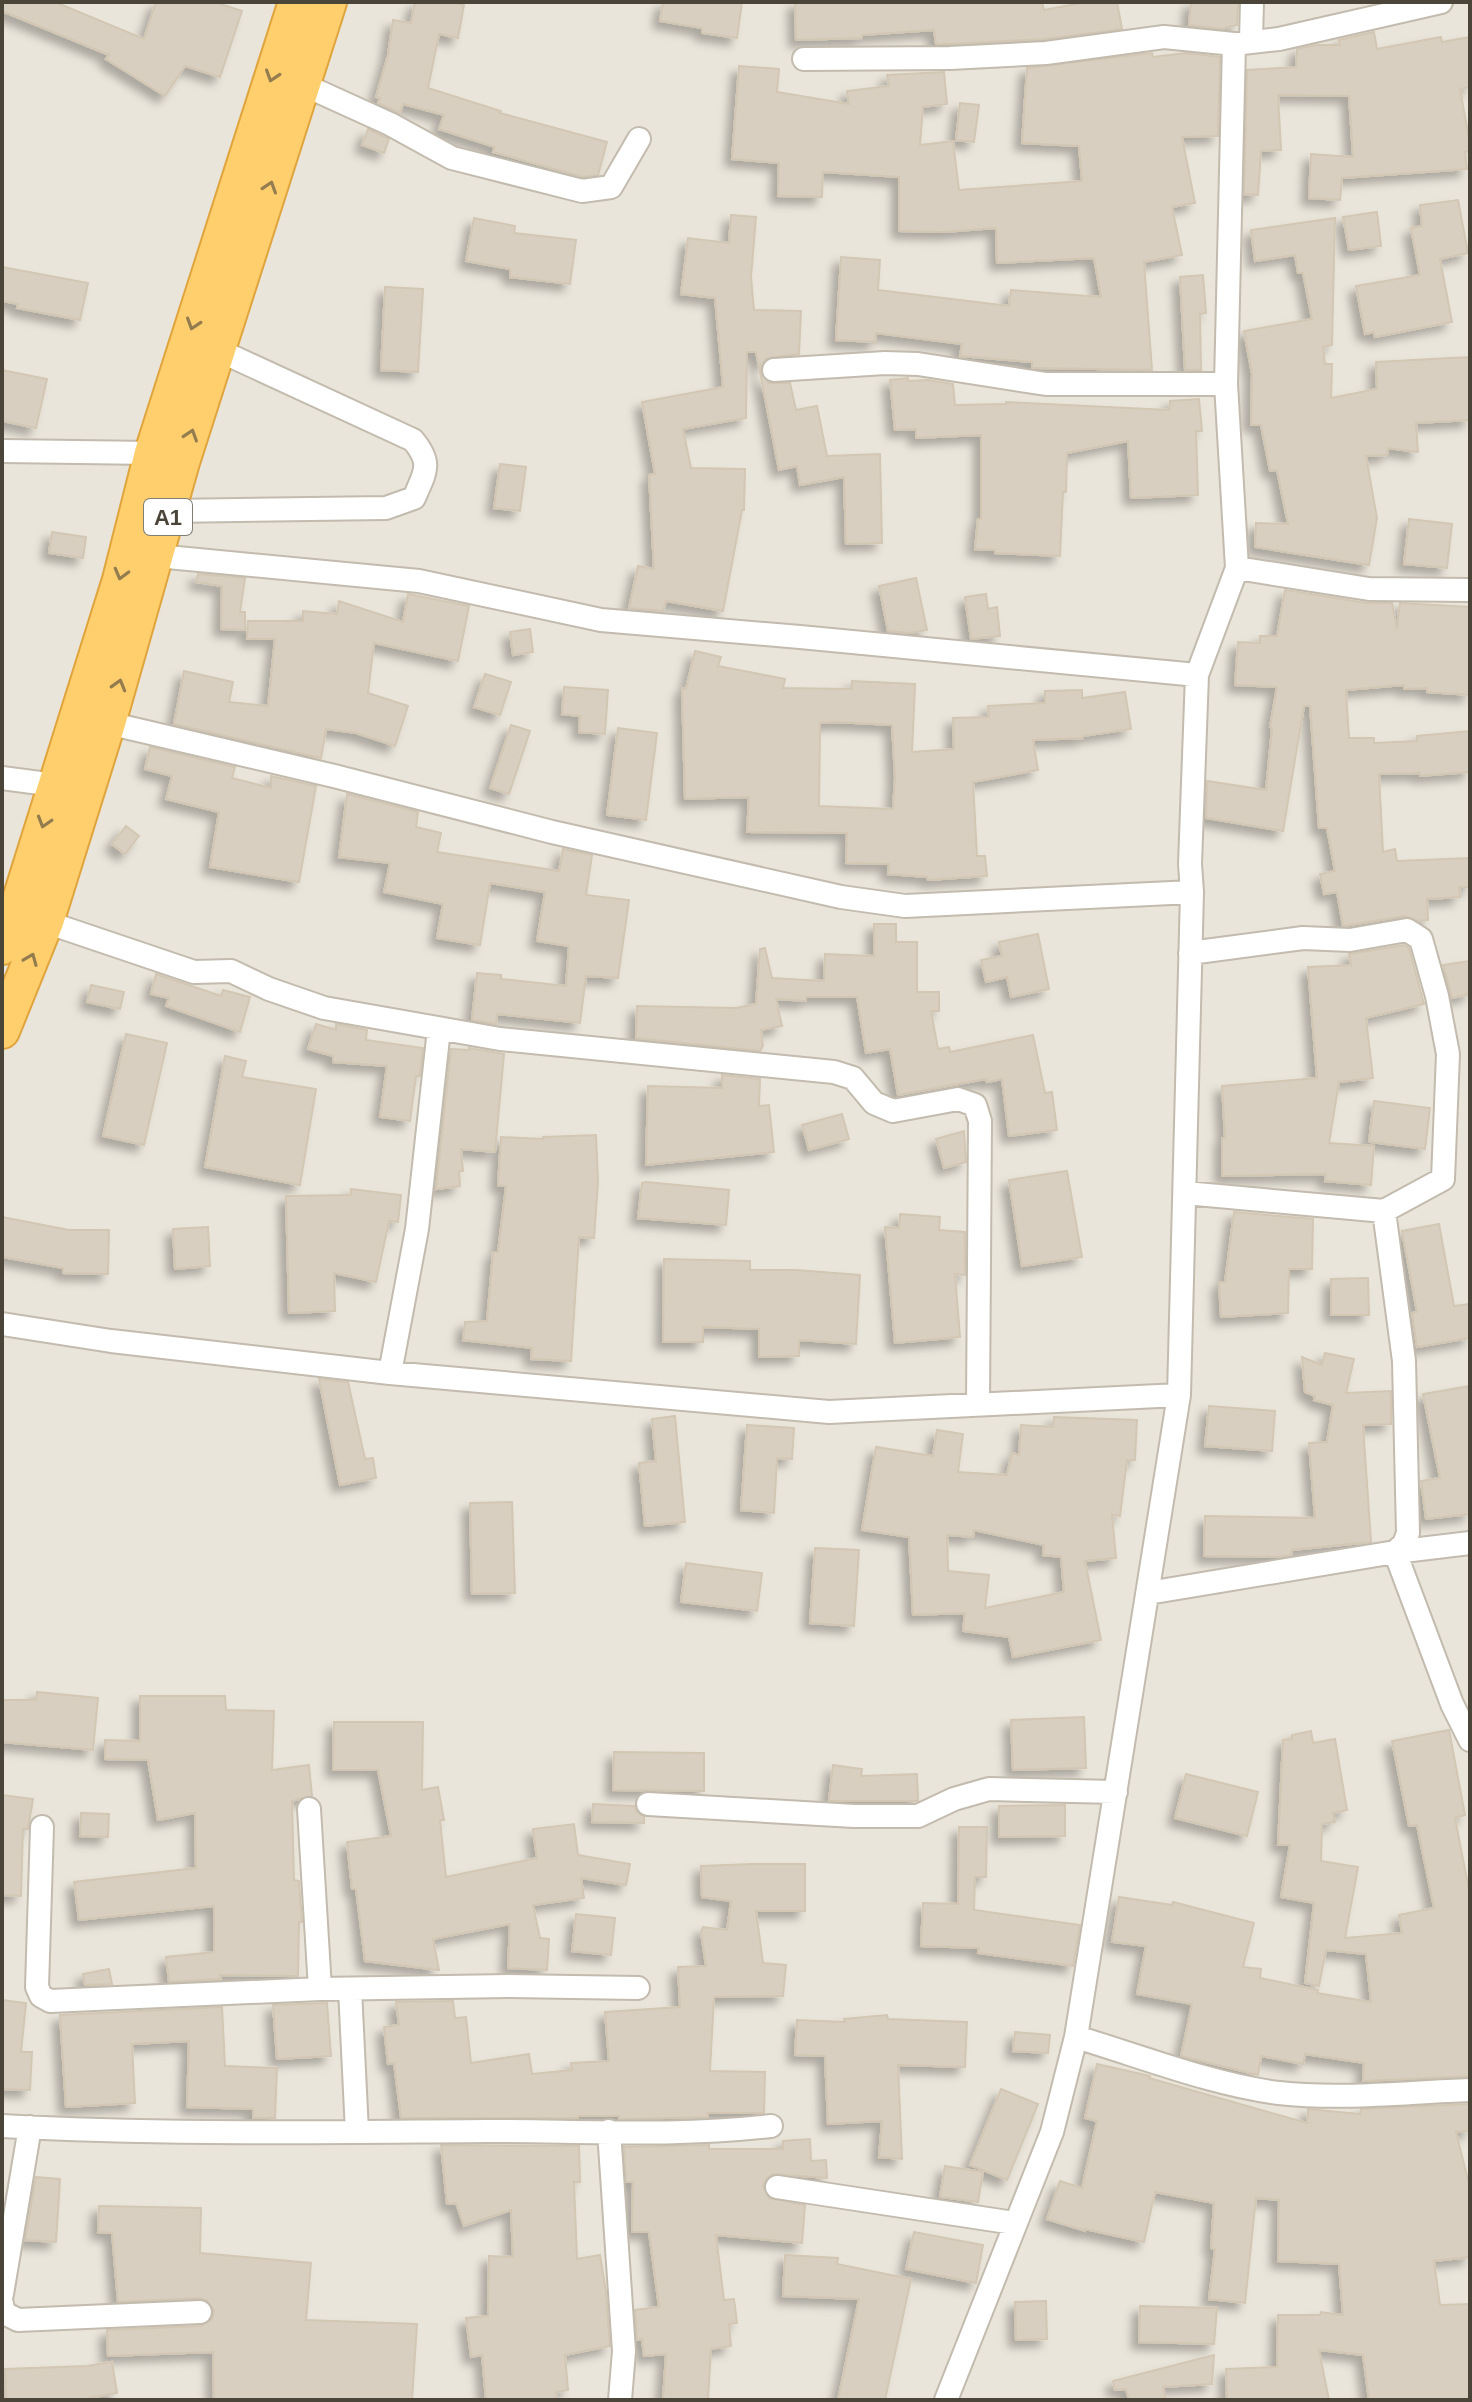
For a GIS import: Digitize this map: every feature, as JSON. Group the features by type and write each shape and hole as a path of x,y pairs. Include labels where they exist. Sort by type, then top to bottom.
{"highway":[{"name":"A1","path":"2,947 16,912 120,580 152,453 296,2"},
{"name":"A1","path":"2,1031 46,922 218,350 329,2"}],"street":[{"path":"946,2400 1052,2132 1076,2037 1179,1395 1197,675 1237,568 1226,384 1242,42 1252,2"},
{"path":"804,59 950,58 1046,53 1164,37 1242,42 1279,39 1441,2"},
{"path":"302,84 390,124 452,158 582,191 611,187 639,139"},
{"path":"169,511 386,508 414,498 427,468 424,453 413,440 218,350"},
{"path":"774,370 918,364 1046,384 1226,384"},
{"path":"2,451 152,453"},
{"path":"157,556 419,581 601,620 1197,675"},
{"path":"1237,568 1369,589 1470,590"},
{"path":"108,723 334,776 552,832 841,897 905,906 1192,892"},
{"path":"2,778 55,785"},
{"path":"46,922 194,972 231,971 269,989 324,1008 500,1039 834,1072 853,1078 874,1103 893,1111 958,1099 975,1105 980,1121 978,1404"},
{"path":"1185,1193 1384,1211 1443,1179 1448,1054 1437,996 1421,939 1407,930 1350,940 1303,938 1190,953"},
{"path":"390,1373 417,1229 439,1029"},
{"path":"1384,1211 1404,1361 1408,1533 1404,1544 1395,1552"},
{"path":"2,1324 111,1341 390,1373 829,1412 1179,1395"},
{"path":"1148,1593 1395,1552 1470,1543"},
{"path":"1395,1552 1452,1704 1470,1740"},
{"path":"648,1804 854,1816 918,1816 954,1799 989,1789 1116,1792"},
{"path":"309,1809 320,1989"},
{"path":"42,1827 37,1987 41,1996 50,2001 320,1989 509,1986 638,1988"},
{"path":"350,1989 357,2132"},
{"path":"1076,2037 1238,2085 1279,2093 1334,2095 1470,2090"},
{"path":"2,2126 357,2132 702,2133 771,2126"},
{"path":"2,2294 30,2127"},
{"path":"609,2131 624,2351 620,2400"},
{"path":"777,2187 1014,2223"},
{"path":"2,2304 4,2313 18,2320 200,2312"}],"shaded area":[{"path":"2,2 1470,2 1470,2400 2,2400"}],"building":[{"path":"2,2 55,2 144,39 156,2 214,2 242,11 220,77 185,66 165,96 106,59 109,55 2,11"},
{"path":"415,2 464,5 458,38 439,34 428,88 500,113 607,142 598,175 583,177 493,152 495,147 439,129 444,115 403,104 400,113 378,103 380,98 376,97 388,55 393,20 411,23"},
{"path":"663,2 742,2 737,38 702,33 702,28 660,21"},
{"path":"795,2 1042,2 1044,10 1086,2 1117,2 1122,29 1045,39 950,44 936,44 934,30 862,35 862,38 796,40"},
{"path":"1191,2 1238,2 1237,25 1221,29 1189,25"},
{"path":"1374,32 1377,49 1441,37 1442,42 1470,37 1470,87 1460,89 1470,144 1470,151 1465,152 1467,169 1342,178 1340,200 1309,198 1311,154 1353,157 1349,96 1278,95 1281,150 1261,151 1258,195 1244,194 1247,70 1296,67 1297,49 1340,45 1339,40"},
{"path":"1152,53 1153,57 1186,53 1220,57 1218,136 1182,137 1195,203 1172,207 1182,255 1144,262 1152,370 1032,368 1032,362 960,356 962,344 876,333 875,342 836,340 841,257 880,260 878,290 1009,306 1011,290 1101,297 1094,258 997,263 996,228 899,231 899,177 823,172 822,197 778,196 779,163 732,159 739,66 779,69 777,92 849,104 847,91 889,86 887,75 944,72 947,104 923,107 920,145 953,141 959,190 1082,181 1079,146 1022,143 1027,68"},
{"path":"960,103 979,105 974,142 956,140"},
{"path":"368,129 389,139 384,153 362,145"},
{"path":"1458,200 1468,253 1440,259 1452,322 1375,337 1374,332 1365,334 1356,286 1420,275 1411,228 1422,226 1420,205"},
{"path":"1377,212 1381,246 1349,250 1343,217"},
{"path":"731,215 756,217 751,277 754,310 801,311 799,354 767,358 760,372 756,352 747,352 746,418 683,429 691,468 745,469 744,510 723,611 666,601 663,611 629,608 638,566 654,569 649,475 655,474 642,402 723,387 715,298 681,294 688,238 729,243"},
{"path":"474,218 515,226 514,233 576,240 570,284 510,277 510,269 466,261"},
{"path":"1335,218 1332,345 1323,347 1325,364 1332,364 1331,398 1377,389 1376,362 1470,357 1470,420 1416,423 1418,452 1388,448 1387,455 1366,456 1377,518 1369,565 1255,547 1256,523 1288,524 1277,470 1270,471 1261,425 1251,425 1252,374 1244,331 1312,319 1303,273 1298,273 1295,255 1255,261 1251,230"},
{"path":"2,267 88,283 80,320 17,308 18,304 2,301"},
{"path":"1203,275 1206,313 1200,314 1201,370 1185,370 1180,277"},
{"path":"385,287 423,289 418,372 381,370"},
{"path":"2,370 47,379 36,428 2,421"},
{"path":"760,372 769,383 790,383 796,410 817,406 827,456 880,454 882,543 846,544 844,477 800,485 797,466 779,470"},
{"path":"908,378 908,381 953,384 955,405 1006,402 1169,410 1170,401 1199,399 1202,431 1196,431 1198,495 1131,498 1128,441 1067,453 1060,556 975,549 978,519 981,519 981,435 916,438 916,429 895,430 890,380"},
{"path":"500,464 526,467 520,511 494,508"},
{"path":"1409,519 1452,524 1447,568 1404,564"},
{"path":"52,532 86,537 83,558 49,553"},
{"path":"198,574 245,578 240,612 245,612 245,630 221,629 222,586 196,582"},
{"path":"916,578 927,630 910,633 888,631 879,586"},
{"path":"1285,590 1367,603 1392,603 1397,629 1400,603 1470,607 1470,695 1427,692 1427,688 1404,689 1404,685 1346,690 1349,738 1374,738 1374,743 1417,741 1417,736 1470,731 1470,772 1420,776 1420,773 1379,774 1383,852 1395,849 1397,861 1470,858 1470,887 1459,887 1460,897 1427,899 1428,920 1418,921 1405,916 1343,926 1337,892 1324,894 1320,874 1335,871 1327,828 1319,828 1310,706 1304,706 1283,831 1206,818 1207,781 1266,790 1270,727 1277,687 1235,685 1238,642 1260,643 1260,636 1277,636"},
{"path":"408,594 469,606 458,661 374,643 368,693 408,706 395,746 356,733 326,729 321,758 174,724 184,671 233,682 229,702 268,706 275,639 247,639 248,621 303,621 303,611 337,614 339,601 403,622"},
{"path":"986,594 988,609 997,607 1000,636 971,639 965,597"},
{"path":"530,629 533,652 513,655 510,632"},
{"path":"695,651 721,657 718,666 785,679 783,688 852,689 852,681 915,684 912,752 954,749 953,718 989,717 988,706 1045,703 1045,691 1082,690 1082,698 1125,692 1131,729 1083,738 1033,740 1038,770 973,782 977,856 985,856 987,876 928,880 927,877 888,874 889,864 846,863 847,833 747,832 749,797 685,799 682,688 686,689","holes":["820,723 892,725 893,809 819,806"]},
{"path":"485,674 511,682 500,715 474,707"},
{"path":"564,687 608,690 605,734 579,732 580,716 562,714"},
{"path":"511,725 530,731 509,794 490,788"},
{"path":"618,728 657,733 646,820 607,815"},
{"path":"150,747 235,767 232,778 271,788 271,776 316,786 299,882 210,867 219,812 166,799 172,776 145,769"},
{"path":"347,794 418,812 416,827 441,833 437,852 559,871 563,849 592,855 586,895 629,900 618,978 586,976 580,1023 497,1014 496,1024 472,1020 477,973 501,975 501,979 566,986 569,946 537,941 545,892 490,883 480,945 437,938 443,904 384,892 390,863 339,857"},
{"path":"126,826 139,836 125,854 112,844"},
{"path":"874,924 896,924 896,942 917,942 917,992 939,992 939,1011 931,1011 938,1049 949,1047 950,1052 1033,1035 1045,1093 1052,1092 1057,1130 1009,1136 1002,1079 987,1082 986,1079 898,1095 890,1049 866,1053 857,997 806,997 806,1001 776,999 782,1026 761,1030 763,1046 760,1051 636,1038 637,1006 736,1008 756,1004 760,949 765,948 772,978 824,981 825,954 874,956"},
{"path":"1038,934 1049,989 1011,997 1007,977 986,982 981,960 1002,956 999,942"},
{"path":"1404,945 1409,948 1424,1004 1366,1018 1373,1078 1339,1082 1329,1143 1374,1146 1371,1185 1325,1181 1326,1174 1222,1176 1222,1138 1225,1138 1222,1086 1317,1078 1308,967 1351,965 1349,954"},
{"path":"1470,961 1470,994 1452,998 1443,965"},
{"path":"156,974 221,996 223,990 250,997 240,1032 166,1006 169,998 151,994"},
{"path":"91,985 124,992 120,1009 87,1002"},
{"path":"316,1024 336,1030 336,1024 367,1030 366,1040 423,1048 410,1121 380,1117 387,1066 333,1062 333,1056 308,1049"},
{"path":"126,1034 167,1043 144,1145 103,1136"},
{"path":"469,1048 504,1054 495,1152 461,1149 463,1171 459,1171 460,1186 436,1189 451,1049"},
{"path":"225,1056 246,1061 242,1077 316,1089 300,1185 205,1167"},
{"path":"722,1075 760,1079 759,1106 769,1105 774,1152 646,1165 648,1086 722,1088"},
{"path":"1374,1101 1430,1108 1425,1149 1369,1142"},
{"path":"842,1114 849,1139 809,1150 802,1125"},
{"path":"964,1131 966,1162 944,1168 936,1139"},
{"path":"596,1135 598,1182 594,1238 579,1237 571,1361 531,1359 532,1348 463,1340 465,1322 487,1321 493,1252 498,1252 506,1186 498,1185 501,1137 543,1139"},
{"path":"1067,1171 1082,1257 1022,1266 1009,1180"},
{"path":"642,1183 729,1190 726,1225 638,1218"},
{"path":"351,1189 401,1195 398,1222 389,1221 376,1282 334,1273 335,1311 289,1313 286,1196 351,1195"},
{"path":"1234,1212 1313,1219 1312,1269 1289,1269 1288,1313 1221,1317 1219,1282 1225,1282"},
{"path":"900,1214 940,1217 939,1230 965,1232 965,1275 955,1274 960,1337 895,1343 885,1227 899,1228"},
{"path":"2,1217 69,1230 109,1230 108,1274 63,1273 63,1268 2,1257"},
{"path":"1439,1224 1454,1306 1470,1304 1470,1338 1417,1347 1412,1313 1417,1312 1402,1231"},
{"path":"208,1227 210,1266 175,1269 173,1229"},
{"path":"664,1259 750,1261 750,1270 860,1275 856,1344 799,1340 799,1356 759,1357 759,1329 703,1327 703,1342 663,1342"},
{"path":"1368,1278 1369,1315 1331,1315 1331,1279"},
{"path":"1325,1353 1354,1359 1346,1393 1391,1391 1391,1424 1363,1425 1371,1542 1292,1550 1291,1555 1280,1557 1204,1556 1205,1516 1315,1518 1309,1443 1327,1442 1333,1405 1314,1400 1315,1396 1305,1392 1302,1357 1322,1365"},
{"path":"319,1379 348,1382 365,1459 373,1458 376,1478 340,1485"},
{"path":"1470,1386 1470,1514 1426,1519 1421,1481 1440,1478 1423,1394"},
{"path":"1209,1406 1275,1411 1272,1451 1205,1446"},
{"path":"675,1416 685,1522 645,1526 639,1463 656,1461 652,1419"},
{"path":"1054,1417 1137,1420 1135,1460 1127,1460 1120,1516 1112,1515 1116,1558 1085,1561 1101,1640 1013,1657 1009,1637 963,1631 965,1613 913,1615 909,1537 862,1530 876,1447 933,1456 937,1430 963,1434 958,1472 1007,1475 1012,1453 1019,1455 1021,1425 1053,1427","holes":["974,1530 1044,1545 1043,1555 1061,1557 1064,1592 985,1608 989,1575 948,1571 947,1535 973,1537"]},
{"path":"747,1425 794,1428 792,1459 777,1458 774,1513 741,1510"},
{"path":"512,1502 515,1593 472,1594 470,1503"},
{"path":"815,1548 859,1550 854,1626 810,1623"},
{"path":"686,1563 762,1573 757,1611 681,1602"},
{"path":"37,1692 98,1698 93,1750 2,1742 2,1700 36,1700"},
{"path":"140,1696 225,1696 226,1710 274,1711 272,1770 309,1765 312,1796 292,1801 294,1880 299,1881 302,1922 299,1922 298,1976 220,1975 221,1979 169,1982 166,1957 214,1952 214,1906 79,1920 74,1882 196,1868 195,1813 158,1820 148,1760 105,1759 105,1740 140,1741"},
{"path":"1084,1717 1086,1768 1013,1770 1011,1720"},
{"path":"334,1722 423,1722 422,1790 438,1787 444,1820 440,1820 446,1877 537,1858 533,1829 574,1824 578,1855 630,1864 626,1885 581,1878 584,1898 533,1905 540,1938 549,1939 547,1970 508,1968 510,1924 433,1939 439,1970 365,1961 347,1842 391,1836 378,1770 333,1770"},
{"path":"1449,1730 1465,1815 1455,1818 1470,1895 1470,2076 1363,2081 1364,2063 1305,2054 1303,2064 1261,2056 1258,2075 1181,2056 1192,2004 1137,1994 1146,1946 1112,1942 1119,1897 1172,1905 1173,1902 1254,1923 1243,1967 1261,1969 1260,1978 1318,1990 1317,1993 1371,2002 1366,1954 1326,1950 1319,1986 1305,1983 1314,1903 1281,1897 1290,1845 1278,1845 1283,1740 1311,1731 1313,1743 1335,1739 1347,1810 1333,1813 1335,1822 1322,1824 1321,1861 1358,1867 1345,1938 1402,1933 1399,1915 1434,1908 1417,1825 1409,1826 1392,1741"},
{"path":"614,1752 704,1753 704,1791 613,1790"},
{"path":"833,1765 862,1769 861,1776 917,1774 918,1801 829,1801"},
{"path":"1186,1774 1258,1792 1247,1836 1175,1818"},
{"path":"2,1795 33,1799 28,1829 23,1829 21,1896 2,1895"},
{"path":"593,1804 634,1806 644,1817 644,1823 592,1822"},
{"path":"1065,1805 1065,1836 999,1837 999,1806"},
{"path":"81,1813 109,1814 108,1837 80,1836"},
{"path":"959,1827 987,1827 986,1877 975,1877 974,1910 1080,1925 1073,1966 978,1953 979,1948 921,1946 923,1903 958,1904"},
{"path":"805,1864 805,1911 756,1911 763,1963 786,1965 783,1996 714,1997 710,2071 765,2072 764,2113 619,2119 619,2116 401,2118 394,2063 388,2064 384,2027 399,2025 396,2002 453,2001 455,2018 466,2017 471,2063 529,2054 532,2074 572,2070 571,2063 609,2061 605,2012 680,2007 678,1967 706,1966 703,1927 727,1930 731,1901 702,1897 701,1866"},
{"path":"576,1914 615,1918 611,1955 572,1951"},
{"path":"109,1969 112,1984 85,1985 83,1974"},
{"path":"2,2000 26,2003 21,2052 32,2052 30,2090 2,2089"},
{"path":"327,2003 331,2056 277,2059 273,2005"},
{"path":"222,2007 225,2066 277,2068 275,2118 253,2118 253,2109 187,2107 189,2041 132,2044 135,2103 66,2107 60,2015"},
{"path":"887,2015 888,2019 967,2022 965,2067 898,2065 902,2159 879,2157 882,2121 828,2124 825,2056 795,2055 797,2020 845,2022 844,2019"},
{"path":"1015,2032 1050,2035 1048,2053 1013,2051"},
{"path":"1097,2064 1150,2076 1307,2123 1308,2109 1360,2114 1361,2109 1470,2104 1470,2131 1456,2132 1470,2188 1470,2257 1434,2261 1440,2305 1470,2304 1470,2400 1369,2400 1363,2355 1319,2350 1329,2400 1227,2400 1226,2369 1277,2367 1278,2315 1320,2315 1321,2312 1343,2315 1339,2264 1278,2261 1279,2200 1256,2198 1245,2303 1209,2299 1215,2249 1211,2248 1214,2203 1155,2192 1144,2242 1085,2231 1047,2219 1060,2181 1082,2188 1097,2121 1085,2118"},
{"path":"1001,2089 1038,2104 1007,2180 970,2165"},
{"path":"810,2139 811,2161 826,2160 827,2178 773,2174 763,2186 769,2198 805,2205 802,2243 716,2235 724,2300 734,2299 737,2323 729,2324 731,2346 711,2349 708,2400 663,2400 666,2354 644,2356 642,2339 637,2340 635,2310 659,2307 649,2232 632,2232 633,2182 626,2182 624,2147 709,2145 709,2149 783,2149 783,2141"},
{"path":"441,2145 579,2146 580,2182 574,2182 577,2259 600,2255 610,2346 565,2355 568,2390 556,2392 557,2400 486,2400 482,2355 471,2357 466,2318 488,2316 489,2256 513,2257 511,2210 464,2226 456,2203 447,2204"},
{"path":"945,2166 983,2172 978,2202 940,2197"},
{"path":"36,2177 60,2179 56,2242 25,2240"},
{"path":"99,2206 201,2208 200,2253 311,2263 306,2320 417,2324 412,2400 214,2400 213,2352 108,2356 107,2330 201,2326 212,2319 214,2311 207,2300 200,2298 118,2302 112,2233 98,2232"},
{"path":"914,2232 983,2245 976,2283 906,2269"},
{"path":"785,2255 838,2258 837,2264 911,2279 885,2400 838,2400 859,2299 783,2296"},
{"path":"1046,2301 1047,2339 1016,2340 1015,2302"},
{"path":"1140,2306 1217,2308 1214,2344 1139,2342"},
{"path":"1214,2355 1212,2384 1163,2387 1166,2400 1129,2400 1126,2389 1115,2390 1113,2381"},
{"path":"112,2362 117,2393 79,2400 6,2400 5,2369"}]}
